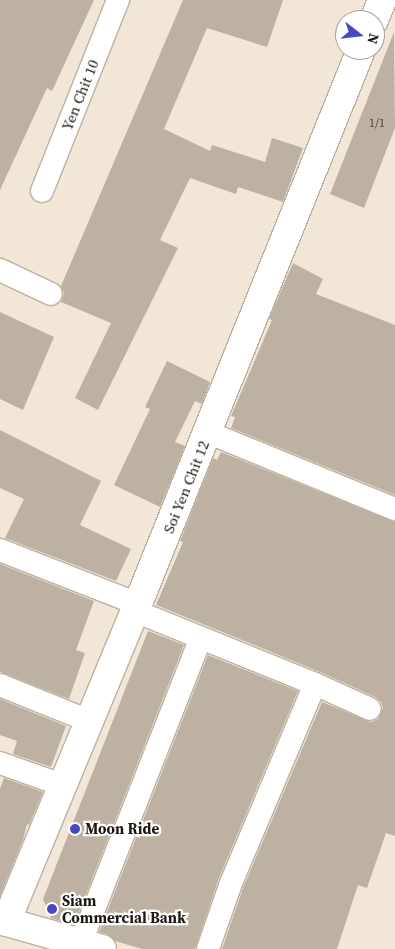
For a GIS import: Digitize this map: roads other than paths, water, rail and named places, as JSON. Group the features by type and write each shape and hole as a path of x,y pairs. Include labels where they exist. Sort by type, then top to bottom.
{"street":[{"name":"Yen Chit 10","path":"42,191 118,0"},
{"name":"Soi Yen Chit 12","path":"3,921 137,608 358,60"},
{"path":"0,270 52,294"},
{"path":"208,432 395,509"},
{"path":"0,550 370,709"},
{"path":"3,921 91,946 201,638"},
{"path":"208,949 231,882 314,684"},
{"path":"0,685 89,721"},
{"path":"0,763 62,785"}],"place":[{"name":"Moon Ride","path":"75,829"},
{"name":"Siam Commercial Bank","path":"52,909"}]}
